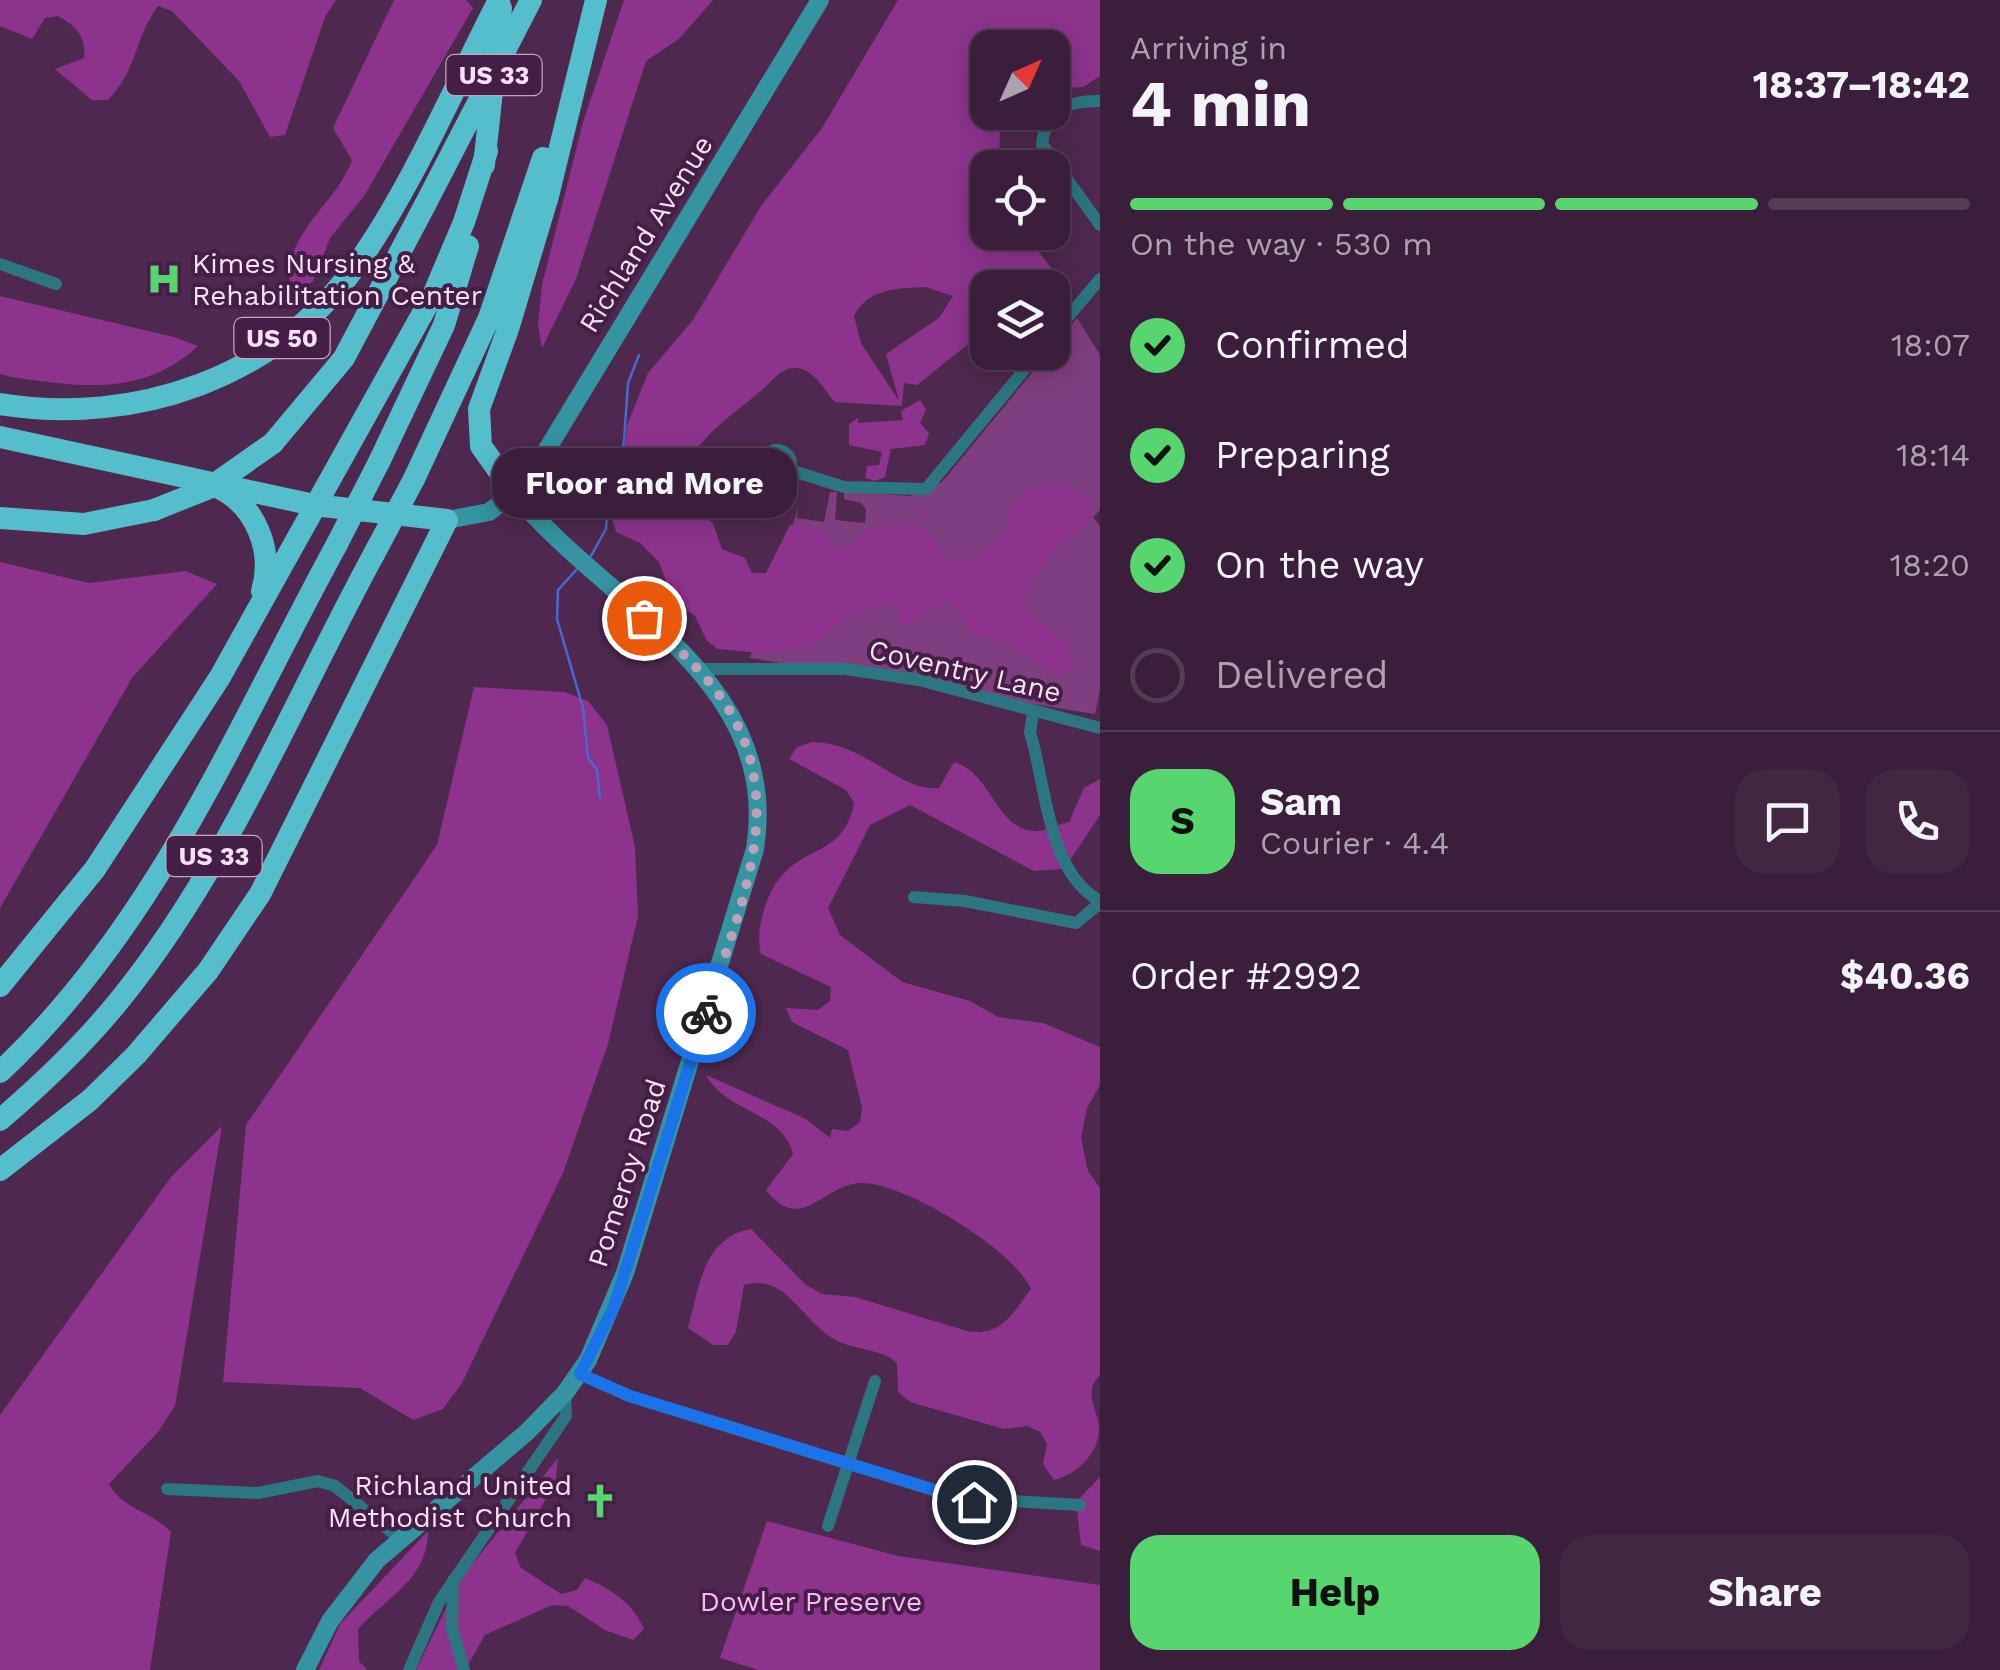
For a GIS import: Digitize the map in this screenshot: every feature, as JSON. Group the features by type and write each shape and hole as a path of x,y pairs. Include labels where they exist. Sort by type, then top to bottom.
{"highway":[{"name":"US 50","path":"0,404 78,410 158,400 237,370 275,345 358,262 500,0"},
{"name":"US 33","path":"0,1072 76,993 158,880 337,544 438,337 459,282 486,150 500,0"},
{"name":"US 50","path":"0,518 84,524 154,510 209,488 273,443 344,358 531,0"},
{"name":"US 33","path":"0,1120 92,1031 152,957 209,866 414,479 489,318 596,0"},
{"path":"516,495 481,446 479,410 548,196 596,0"},
{"path":"0,986 95,869 164,769 434,293 458,239 486,150"},
{"path":"0,437 314,505 448,520 260,894 217,958 136,1056 90,1100 0,1170"},
{"path":"205,481 226,491 260,532 265,579 255,612"}],"street":[{"name":"Richland Avenue","path":"516,495 820,0"},
{"path":"1100,101 1068,103 1054,112 1044,127 1042,144 1100,225"},
{"path":"0,264 56,284"},
{"path":"1070,315 1100,280"},
{"path":"790,470 844,487 926,489 1024,370"},
{"path":"448,520 489,512 516,495"},
{"name":"Pomeroy Road","path":"305,1670 344,1600 398,1538 527,1432 580,1374 614,1307 755,848 758,787 748,750 726,705 698,669 516,495"},
{"name":"Coventry Lane","path":"698,669 846,669 919,680 1033,714 1100,728"},
{"path":"914,897 965,900 1076,923 1100,902 1071,874 1061,851 1030,732 1033,714"},
{"path":"580,1374 630,1396 974,1502 1080,1505"},
{"path":"828,1526 875,1381"},
{"path":"409,1670 424,1630 454,1580 566,1416 565,1393"},
{"path":"167,1490 258,1493 318,1480 335,1486 398,1538"},
{"path":"454,1580 452,1628 464,1670"}],"shaded area":[{"path":"1077,318 1100,355 1100,510 1093,517 1100,526 1100,690 1095,714 750,658 799,505 797,518 824,522 830,492 837,492 835,520 865,523 866,509 861,503 844,499 844,491 910,496 942,482 1034,370 1070,370 1070,327"}],"green space":[{"path":"0,0 336,0 325,17 285,135 270,137 239,81 172,11 158,6 118,88 108,100 92,100 55,69 84,58 83,44 75,28 58,16 45,18 32,39 0,26"},
{"path":"394,0 466,0 473,8 364,196 330,238 313,281 303,289 290,283 295,248 352,160 333,128"},
{"path":"624,0 713,0 680,38 646,61 576,279 542,348 538,325 542,285 583,122"},
{"path":"898,0 1100,0 1100,76 1083,87 1070,88 1070,30 970,30 970,130 1000,130 999,150 970,150 970,250 1038,250 1052,270 970,270 970,343 917,385 904,383 902,406 835,402 807,371 784,370 721,423 697,449 682,480 680,498 713,523 722,549 745,558 752,573 766,573 790,525 805,524 827,534 834,548 848,547 872,528 915,523 937,542 947,561 974,559 1006,534 1015,502 1025,492 1050,483 1064,485 1092,503 1092,517 1039,570 1026,594 1026,605 1038,621 1067,644 1072,671 1059,676 1001,641 974,635 950,602 901,625 898,612 889,603 849,616 811,646 760,653 718,649 707,641 695,616 673,600 659,562 640,543 616,532 612,519 621,492 627,425 648,373 693,320 761,206 822,128","holes":["926,287 953,296 939,318 886,354 899,401 861,343 854,316 876,295"]},
{"path":"0,296 198,346 155,374 133,381 86,385 11,377 0,374"},
{"path":"920,400 926,410 920,423 929,433 925,445 891,449 885,477 875,481 865,478 867,466 879,465 882,452 849,445 849,424 858,418 858,423 903,420 901,411"},
{"path":"0,562 89,583 185,571 217,584 132,678 0,908"},
{"path":"474,687 564,692 588,701 607,725 635,847 638,916 608,1044 563,1173 462,1383 443,1409 413,1420 360,1388 223,1382 246,1125 437,845"},
{"path":"813,742 849,750 925,788 939,788 954,762 978,778 1012,822 1038,831 1069,822 1084,788 1100,779 1100,815 1064,869 1034,871 910,805 870,825 828,908 840,935 902,982 970,1001 998,1017 1043,1023 1100,1047 1100,1085 1087,1108 1081,1138 1088,1171 1100,1188 1100,1375 1092,1388 1099,1428 1095,1446 1085,1462 1054,1480 1043,1464 1047,1444 1040,1432 1027,1426 1004,1429 910,1402 898,1392 897,1363 882,1354 832,1338 782,1291 771,1286 744,1285 736,1332 728,1345 713,1345 688,1328 700,1281 713,1253 722,1242 751,1229 806,1285 822,1294 855,1297 967,1331 989,1330 1005,1322 1031,1289 1021,1273 982,1238 905,1194 862,1183 848,1185 802,1208 779,1203 766,1190 793,1154 787,1140 766,1120 726,1097 706,1075 806,1119 830,1138 832,1129 848,1131 860,1122 862,1108 848,1050 792,1022 786,1008 818,1010 830,1001 831,987 761,954 760,948 762,919 775,885 787,870 838,836 848,823 854,803 846,790 789,759 797,747"},
{"path":"222,1126 175,1406 158,1432 109,1484 121,1499 171,1532 150,1670 0,1670 0,1415 171,1177"},
{"path":"558,1458 555,1483 515,1553 521,1568 561,1594 577,1590 585,1578 594,1582 628,1605 644,1629 633,1640 605,1630 568,1606 552,1605 485,1635 465,1670 416,1670 460,1579"},
{"path":"1100,1477 1100,1551 1081,1545 1076,1502"},
{"name":"Dowler Preserve","path":"767,1521 898,1556 1100,1585 1100,1670 759,1670 720,1658"},
{"path":"428,1531 426,1548 413,1575 358,1629 359,1661 367,1670 319,1670 340,1624"}],"waterway":[{"path":"591,556 606,529 608,498 618,474 624,441 628,383 639,355"},
{"path":"577,569 558,590 557,619 583,708 588,758 597,770 600,797"}],"way so far":[{"path":"644,618 698,669 726,705 743,735 758,787 755,848 706,1013"}],"place":[{"name":"Kimes Nursing & Rehabilitation Center","path":"164,279"},
{"name":"Floor and More","path":"644,618"},
{"name":"Richland United Methodist Church","path":"600,1501"}],"route":[{"path":"706,1013 614,1307 580,1374 630,1396 974,1502"}]}
